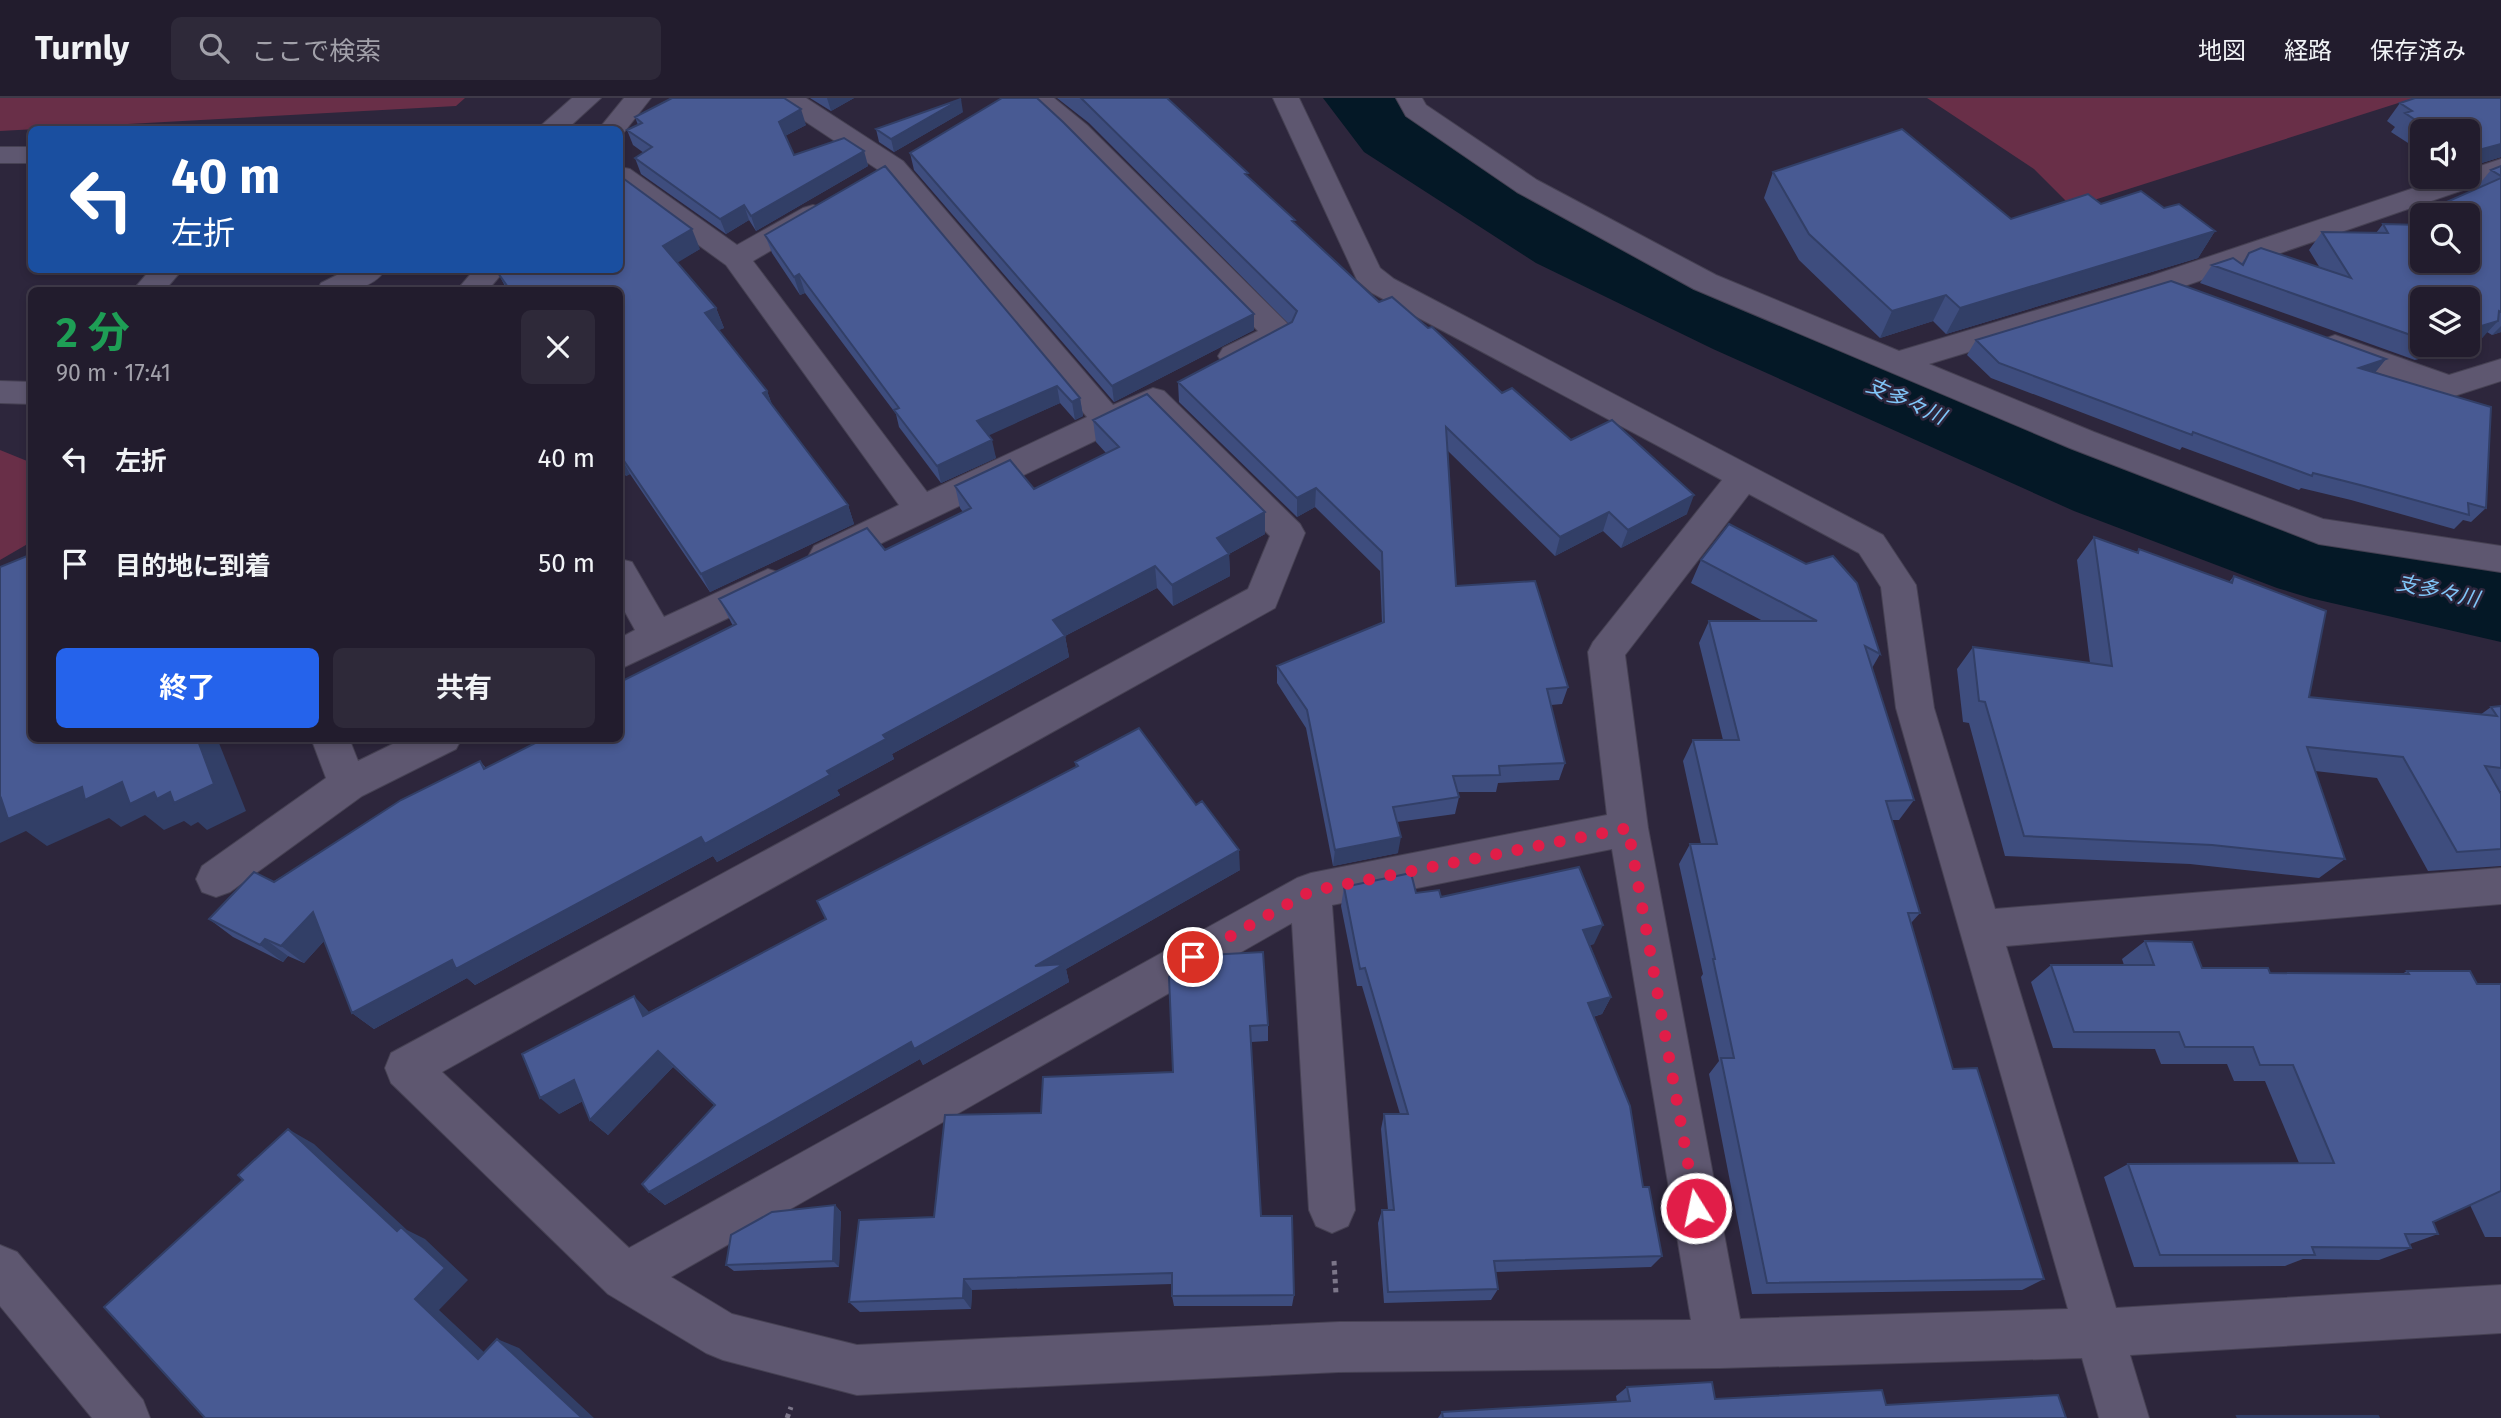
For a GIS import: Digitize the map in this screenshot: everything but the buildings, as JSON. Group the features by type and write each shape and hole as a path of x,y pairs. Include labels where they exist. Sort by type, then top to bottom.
{"street":[{"path":"554,126 588,98"},
{"path":"614,126 638,98"},
{"path":"788,98 893,167 1108,420"},
{"path":"1038,98 1077,131 1279,332 1210,369"},
{"path":"1286,98 1368,273 1383,286 1745,475 1871,544 1898,585 1915,708 2124,1418"},
{"path":"1409,98 1416,110 1527,186 1705,282 2082,440 2319,531 2501,559"},
{"path":"0,155 28,155"},
{"path":"1898,362 2162,283 2501,168"},
{"path":"623,177 736,258 921,510"},
{"path":"736,258 833,202"},
{"path":"151,287 164,273"},
{"path":"338,287 364,273"},
{"path":"475,287 487,273"},
{"path":"2162,283 2201,297"},
{"path":"2305,335 2448,387 2493,372 2501,403"},
{"path":"0,392 28,393"},
{"path":"623,653 1164,393 1287,533 1262,598 407,1068 625,1277 723,1336 857,1370 1339,1347 1720,1344 2098,1333 2501,1309"},
{"path":"1720,1344 1628,828 1606,652 1745,475"},
{"path":"623,577 657,636"},
{"path":"332,742 348,784"},
{"path":"216,879 348,784 435,742"},
{"path":"625,1277 1311,891 1628,828"},
{"path":"1979,929 2414,896 2501,886"},
{"path":"1311,891 1332,1210"},
{"path":"0,1269 125,1418"}],"path":[{"path":"1332,1210 1339,1347"}],"shaded area":[{"path":"0,98 465,98 456,106 91,126 28,126 28,129 0,131"},
{"path":"1927,98 2414,98 2072,207 2034,169"},
{"path":"0,450 28,461 28,544 0,560"}],"waterway":[{"name":"支多々川","path":"1358,98 1390,137 1563,246 1742,330 2105,488 2310,563 2501,605"}],"route":[{"path":"1193,957 1311,891 1628,828 1696,1208"}]}
